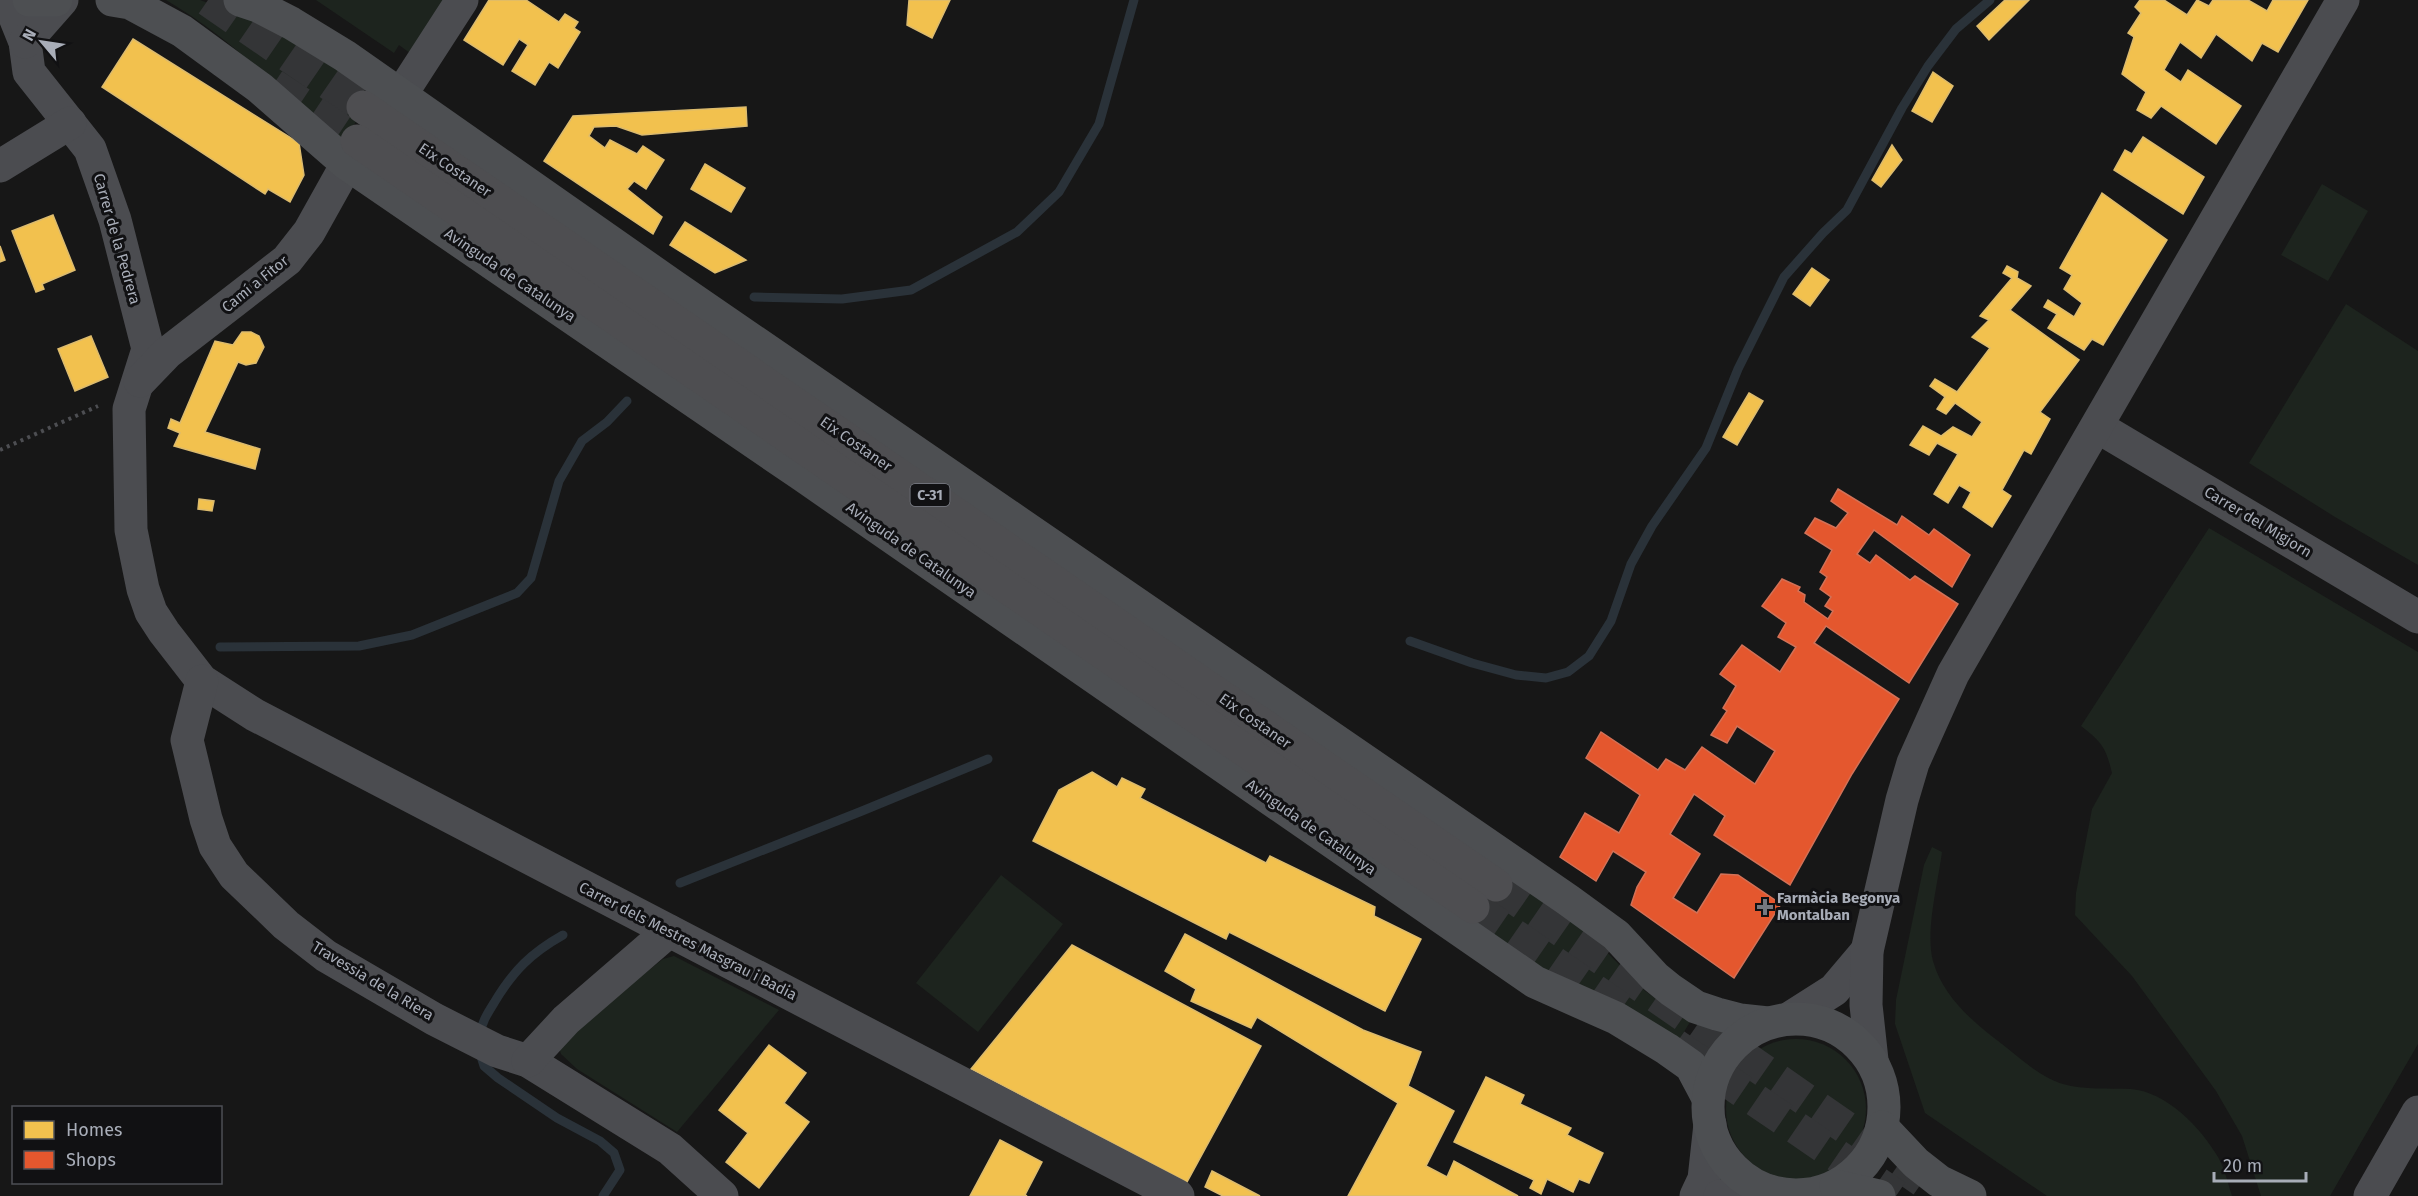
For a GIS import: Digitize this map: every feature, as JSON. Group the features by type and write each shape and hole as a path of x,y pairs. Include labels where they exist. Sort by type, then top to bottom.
{"highway":[{"name":"Eix Costaner","path":"363,107 1496,885"},
{"name":"Eix Costaner","path":"352,153 1473,908"}],"main road":[{"path":"28,0 57,0"},
{"name":"Avinguda de Catalunya","path":"112,0 130,3 152,13 209,50 802,475 1535,982 1616,1018 1667,1049 1691,1066 1709,1111"},
{"path":"240,0 258,6 291,23 345,56 1568,900 1616,935 1655,977 1696,1007 1740,1020 1807,1019 1837,1028 1862,1047 1872,1060 1881,1081 1885,1104 1882,1127 1876,1146 1866,1162 1836,1186 1803,1196 1769,1191 1745,1179 1718,1149 1709,1111 1718,1066 1727,1051 1753,1030 1779,1021"},
{"path":"1882,1127 1916,1163 1939,1181 1970,1196"},
{"path":"1836,1186 1879,1196"}],"street":[{"name":"Carrer de la Pedrera","path":"9,0 25,42 29,72 90,149 115,220 148,349 137,383"},
{"path":"25,42 63,0"},
{"path":"400,96 462,0"},
{"path":"1872,1060 1866,1005 1868,951 1902,800 1917,754 1953,674 2098,428 2288,92 2343,0"},
{"path":"0,166 70,123"},
{"name":"Camí a Fitor","path":"137,383 167,353 287,260 309,232 352,153"},
{"path":"137,383 129,409 131,531 143,589 152,612 173,645 202,681"},
{"name":"Carrer del Migjorn","path":"2098,428 2418,617"},
{"name":"Carrer dels Mestres Masgrau i Badia","path":"202,681 266,721 1178,1196"},
{"name":"Travessia de la Riera","path":"202,681 187,740 206,819 215,846 234,875 286,925 326,956 464,1034 497,1051 528,1061 670,1149 722,1196"},
{"path":"528,1061 566,1020 669,931"},
{"path":"1779,1021 1834,990 1868,951"},
{"path":"1696,1196 1704,1179 1709,1111"},
{"path":"2370,1196 2415,1123"},
{"path":"1720,1196 1769,1191"}],"path":[{"path":"0,450 81,412 113,401 137,383"}],"shaded area":[{"path":"166,0 200,0 265,24 302,42 373,97 340,145 236,49"},
{"path":"316,0 448,0 414,56 399,45 394,53"},
{"path":"2322,184 2368,211 2328,281 2281,255"},
{"path":"2346,304 2418,351 2418,565 2249,463"},
{"path":"2209,528 2418,652 2418,1044 2330,1196 2261,1196 2242,1136 2216,1091 2132,976 2075,915 2076,893 2092,809 2112,773 2108,757 2102,746 2081,726"},
{"path":"1932,847 1942,852 1931,922 1931,949 1938,974 1952,998 1981,1027 2039,1072 2055,1081 2079,1087 2131,1089 2157,1097 2170,1104 2182,1113 2211,1146 2223,1166 2232,1196 2047,1196 1925,1113 1895,1024 1896,1000 1924,865"},
{"path":"1499,873 1554,907 1592,937 1645,991 1690,1022 1679,1040 1581,992 1468,921"},
{"path":"1001,875 1063,924 978,1032 916,983"},
{"path":"674,956 779,1010 677,1132 577,1069 561,1054 558,1044 568,1033 663,959"},
{"path":"1796,1039 1823,1045 1835,1051 1845,1060 1854,1070 1860,1082 1866,1109 1860,1136 1854,1148 1845,1158 1835,1167 1823,1173 1796,1179 1769,1173 1757,1167 1747,1158 1738,1148 1732,1136 1726,1109 1732,1082 1738,1070 1747,1060 1757,1051 1769,1045"}],"building: Homes":[{"path":"489,0 526,0 559,22 565,14 578,22 574,28 580,32 558,68 549,62 535,85 512,71 528,45 519,39 503,65 464,40"},
{"path":"909,0 950,0 932,38 907,25"},
{"path":"2005,0 2029,0 1989,40 1977,26"},
{"path":"2140,0 2164,0 2187,15 2197,0 2209,6 2213,0 2248,0 2267,11 2273,0 2308,0 2278,52 2262,43 2252,61 2216,34 2201,58 2180,42 2164,70 2181,82 2188,70 2241,106 2216,144 2161,106 2151,118 2137,110 2146,92 2122,74 2134,37 2128,33 2141,13 2135,7"},
{"path":"133,39 299,143 304,175 290,202 268,189 265,194 102,87"},
{"path":"1933,72 1953,86 1932,122 1912,111"},
{"path":"746,107 747,126 642,135 616,126 594,127 589,136 605,148 610,140 637,154 643,146 664,160 646,189 634,181 627,189 662,217 653,234 544,161 573,116"},
{"path":"2143,137 2204,177 2183,214 2114,170 2125,150 2132,154"},
{"path":"1892,145 1902,160 1881,187 1872,180"},
{"path":"705,164 745,188 731,212 691,189"},
{"path":"2102,193 2167,240 2103,345 2092,339 2084,350 2048,328 2057,314 2044,307 2048,300 2074,317 2082,303 2064,289 2072,275 2060,268"},
{"path":"53,215 75,270 42,284 44,289 36,292 12,231"},
{"path":"685,222 746,260 715,273 670,245"},
{"path":"0,246 5,260 0,262"},
{"path":"2007,266 2018,272 2017,278 2031,286 2010,310 2079,360 2040,412 2050,419 2031,454 2024,450 2002,490 2011,496 1992,527 1963,507 1971,492 1959,485 1948,503 1934,494 1958,454 1937,443 1929,455 1910,445 1923,426 1941,436 1953,427 1972,437 1982,422 1955,403 1946,414 1937,409 1945,397 1930,386 1935,379 1957,392 1990,348 1972,337 1989,320 1980,316 2012,278 2003,273"},
{"path":"1812,268 1829,280 1810,306 1793,294"},
{"path":"242,332 251,332 259,336 264,347 256,363 246,365 238,362 205,432 260,449 255,469 174,446 180,433 168,428 171,419 180,423 215,341 233,345"},
{"path":"91,336 108,377 75,391 58,349"},
{"path":"1749,393 1763,401 1737,445 1723,437"},
{"path":"199,499 214,501 212,511 198,509"},
{"path":"1092,772 1117,787 1122,778 1145,789 1140,798 1266,863 1270,856 1375,907 1374,916 1421,939 1385,1011 1229,932 1226,939 1033,841 1059,790"},
{"path":"1185,934 1363,1030 1421,1052 1408,1086 1454,1111 1426,1166 1447,1177 1454,1161 1518,1196 1348,1196 1398,1103 1257,1017 1251,1028 1191,1001 1196,989 1165,971"},
{"path":"1072,945 1261,1046 1187,1182 971,1069"},
{"path":"769,1045 806,1073 784,1103 809,1122 759,1188 726,1162 748,1133 719,1110"},
{"path":"1486,1077 1524,1095 1520,1104 1571,1128 1567,1135 1603,1153 1589,1183 1579,1179 1573,1192 1547,1179 1541,1194 1530,1188 1534,1180 1454,1142"},
{"path":"1000,1140 1042,1162 1025,1195 1027,1196 970,1196"},
{"path":"1212,1171 1260,1196 1223,1196 1205,1187"}],"building: Shops":[{"path":"1838,489 1897,525 1902,516 1929,535 1934,529 1970,555 1952,587 1874,530 1857,554 1870,563 1876,555 1910,580 1915,576 1958,604 1909,683 1826,626 1814,643 1899,699 1852,774 1790,885 1714,835 1725,816 1694,794 1670,834 1700,854 1673,898 1697,913 1721,874 1738,875 1781,904 1734,978 1631,905 1637,887 1646,872 1613,851 1596,881 1560,857 1585,813 1619,833 1640,795 1586,758 1601,732 1658,770 1666,759 1685,770 1702,747 1755,784 1775,751 1737,726 1727,743 1711,735 1727,711 1723,708 1736,686 1720,674 1742,645 1780,672 1796,647 1778,637 1786,623 1762,606 1782,579 1800,587 1798,591 1805,595 1804,602 1828,619 1833,611 1825,606 1831,597 1820,589 1827,577 1820,572 1832,550 1805,533 1815,518 1836,528 1848,513 1831,501"}],"waterway":[{"path":"754,297 842,299 911,290 1017,232 1059,192 1099,124 1134,0"},
{"path":"1410,641 1472,663 1516,675 1546,678 1568,672 1589,656 1611,621 1631,564 1652,526 1706,448 1738,369 1784,277 1847,210 1902,108 1928,66 1956,29 1990,0"},
{"path":"220,647 359,646 412,635 517,593 531,578 559,481 582,441 607,422 627,401"},
{"path":"680,883 988,759"},
{"path":"479,1037 489,1011 516,972 532,956 563,935"},
{"path":"479,1050 484,1066 498,1078 557,1118 600,1141 614,1153 620,1170 603,1196"}],"tunnel":[{"path":"208,0 363,107"},
{"path":"273,85 357,141"},
{"path":"1496,885 1923,1181"},
{"path":"1473,907 1630,1015"},
{"path":"1675,1045 1896,1196"}],"place":[{"name":"Farmàcia Begonya Montalban","path":"1765,907"}]}
